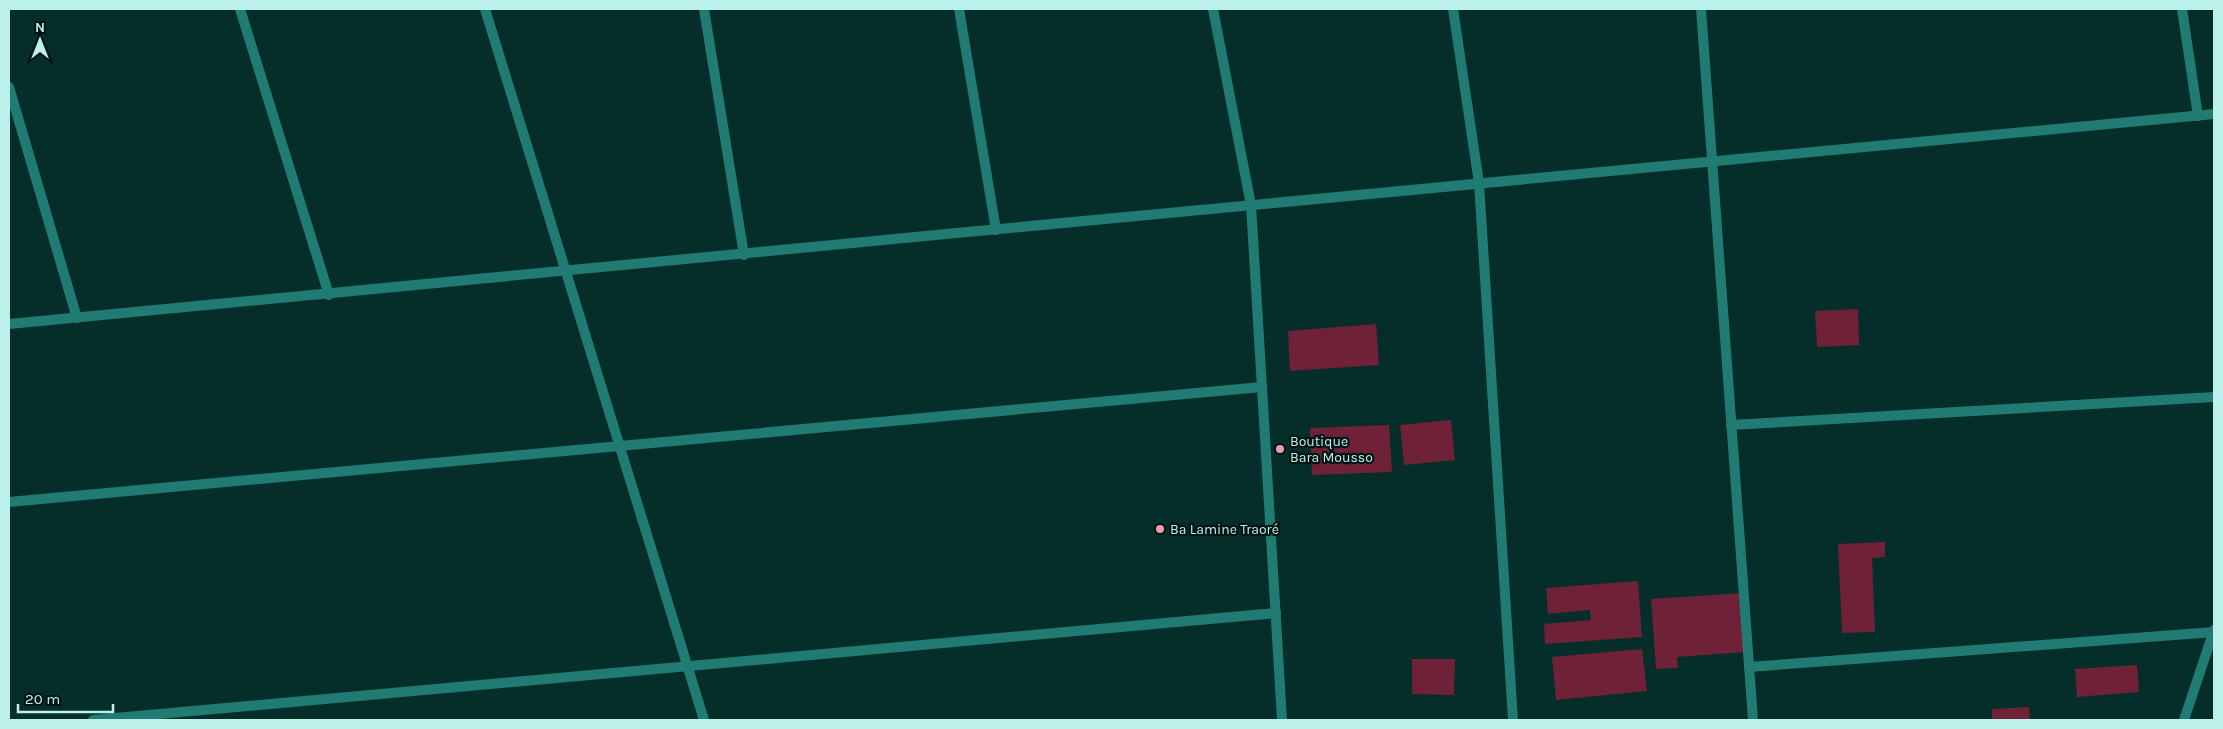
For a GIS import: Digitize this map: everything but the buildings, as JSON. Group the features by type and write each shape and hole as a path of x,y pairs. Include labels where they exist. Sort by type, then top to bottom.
{"street":[{"path":"240,9 329,295"},
{"path":"484,9 704,720"},
{"path":"704,9 744,255"},
{"path":"959,9 996,230"},
{"path":"1213,9 1251,205 1282,720"},
{"path":"1453,9 1479,183 1513,720"},
{"path":"1701,9 1753,720"},
{"path":"2182,9 2198,116"},
{"path":"9,87 77,318"},
{"path":"9,324 329,295 1712,160 2214,114"},
{"path":"9,502 1262,387"},
{"path":"1731,425 2214,396"},
{"path":"93,720 1276,613"},
{"path":"1749,667 2214,631 2184,720"}],"place":[{"name":"Boutique Bara Mousso","path":"1280,449"},
{"name":"Ba Lamine Traoré","path":"1160,529"}]}
